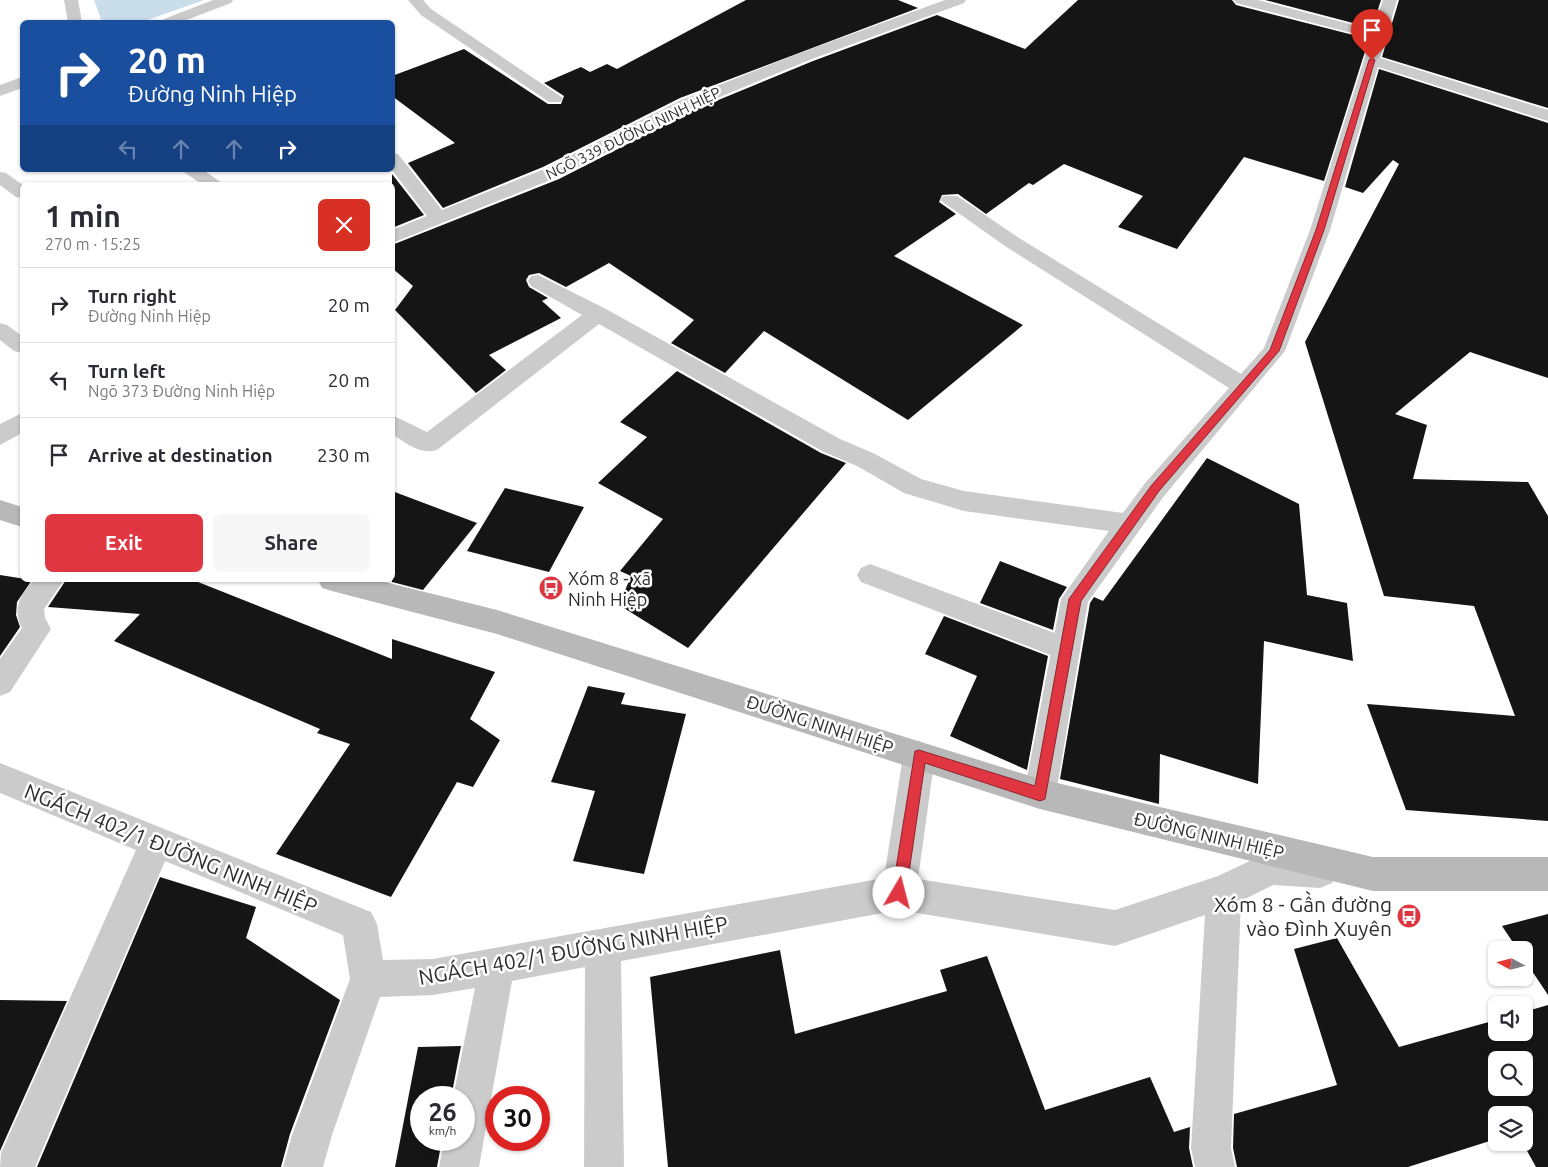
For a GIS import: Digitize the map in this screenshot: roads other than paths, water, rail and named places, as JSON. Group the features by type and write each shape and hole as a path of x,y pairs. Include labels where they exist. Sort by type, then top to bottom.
{"main road":[{"path":"0,510 20,516"},
{"name":"ĐƯỜNG NINH HIỆP","path":"340,582 497,622 1040,794 1373,874 1548,874"}],"street":[{"path":"71,0 75,20"},
{"path":"179,20 226,0"},
{"path":"415,0 426,12 555,98"},
{"name":"NGÕ 339 ĐƯỜNG NINH HIỆP","path":"395,236 551,173 688,104 806,56 959,0"},
{"path":"1241,0 1379,36"},
{"path":"1040,794 1075,599 1155,489 1274,351 1320,230 1390,0"},
{"path":"1372,60 1548,116"},
{"path":"0,91 20,83"},
{"path":"395,162 438,218"},
{"path":"950,200 1012,242 1244,387"},
{"path":"538,281 831,445 866,460 913,486 964,502 1130,524"},
{"path":"395,425 428,444 598,314"},
{"path":"0,436 20,423"},
{"path":"0,683 37,629 29,619 29,608 48,582"},
{"path":"899,893 919,756"},
{"name":"NGÁCH 402/1 ĐƯỜNG NINH HIỆP","path":"0,778 359,924 368,978 433,977 899,893 1114,928 1224,891 1271,868 1373,874"},
{"path":"15,1167 156,841"},
{"path":"1215,1167 1212,1148 1224,891"},
{"path":"603,946 604,1167"},
{"path":"459,1167 497,965"},
{"path":"303,1167 312,1135 368,978"}],"lane":[{"path":"193,172 211,182"},
{"path":"0,177 20,192"},
{"path":"0,330 20,345"},
{"path":"870,575 1066,649"}],"water":[{"path":"94,0 204,0 148,20 101,20"}],"place":[{"name":"Xóm 8 - xã Ninh Hiệp","path":"551,588"},
{"name":"Xóm 8 - Gần đường vào Đình Xuyên","path":"1409,916"}]}
